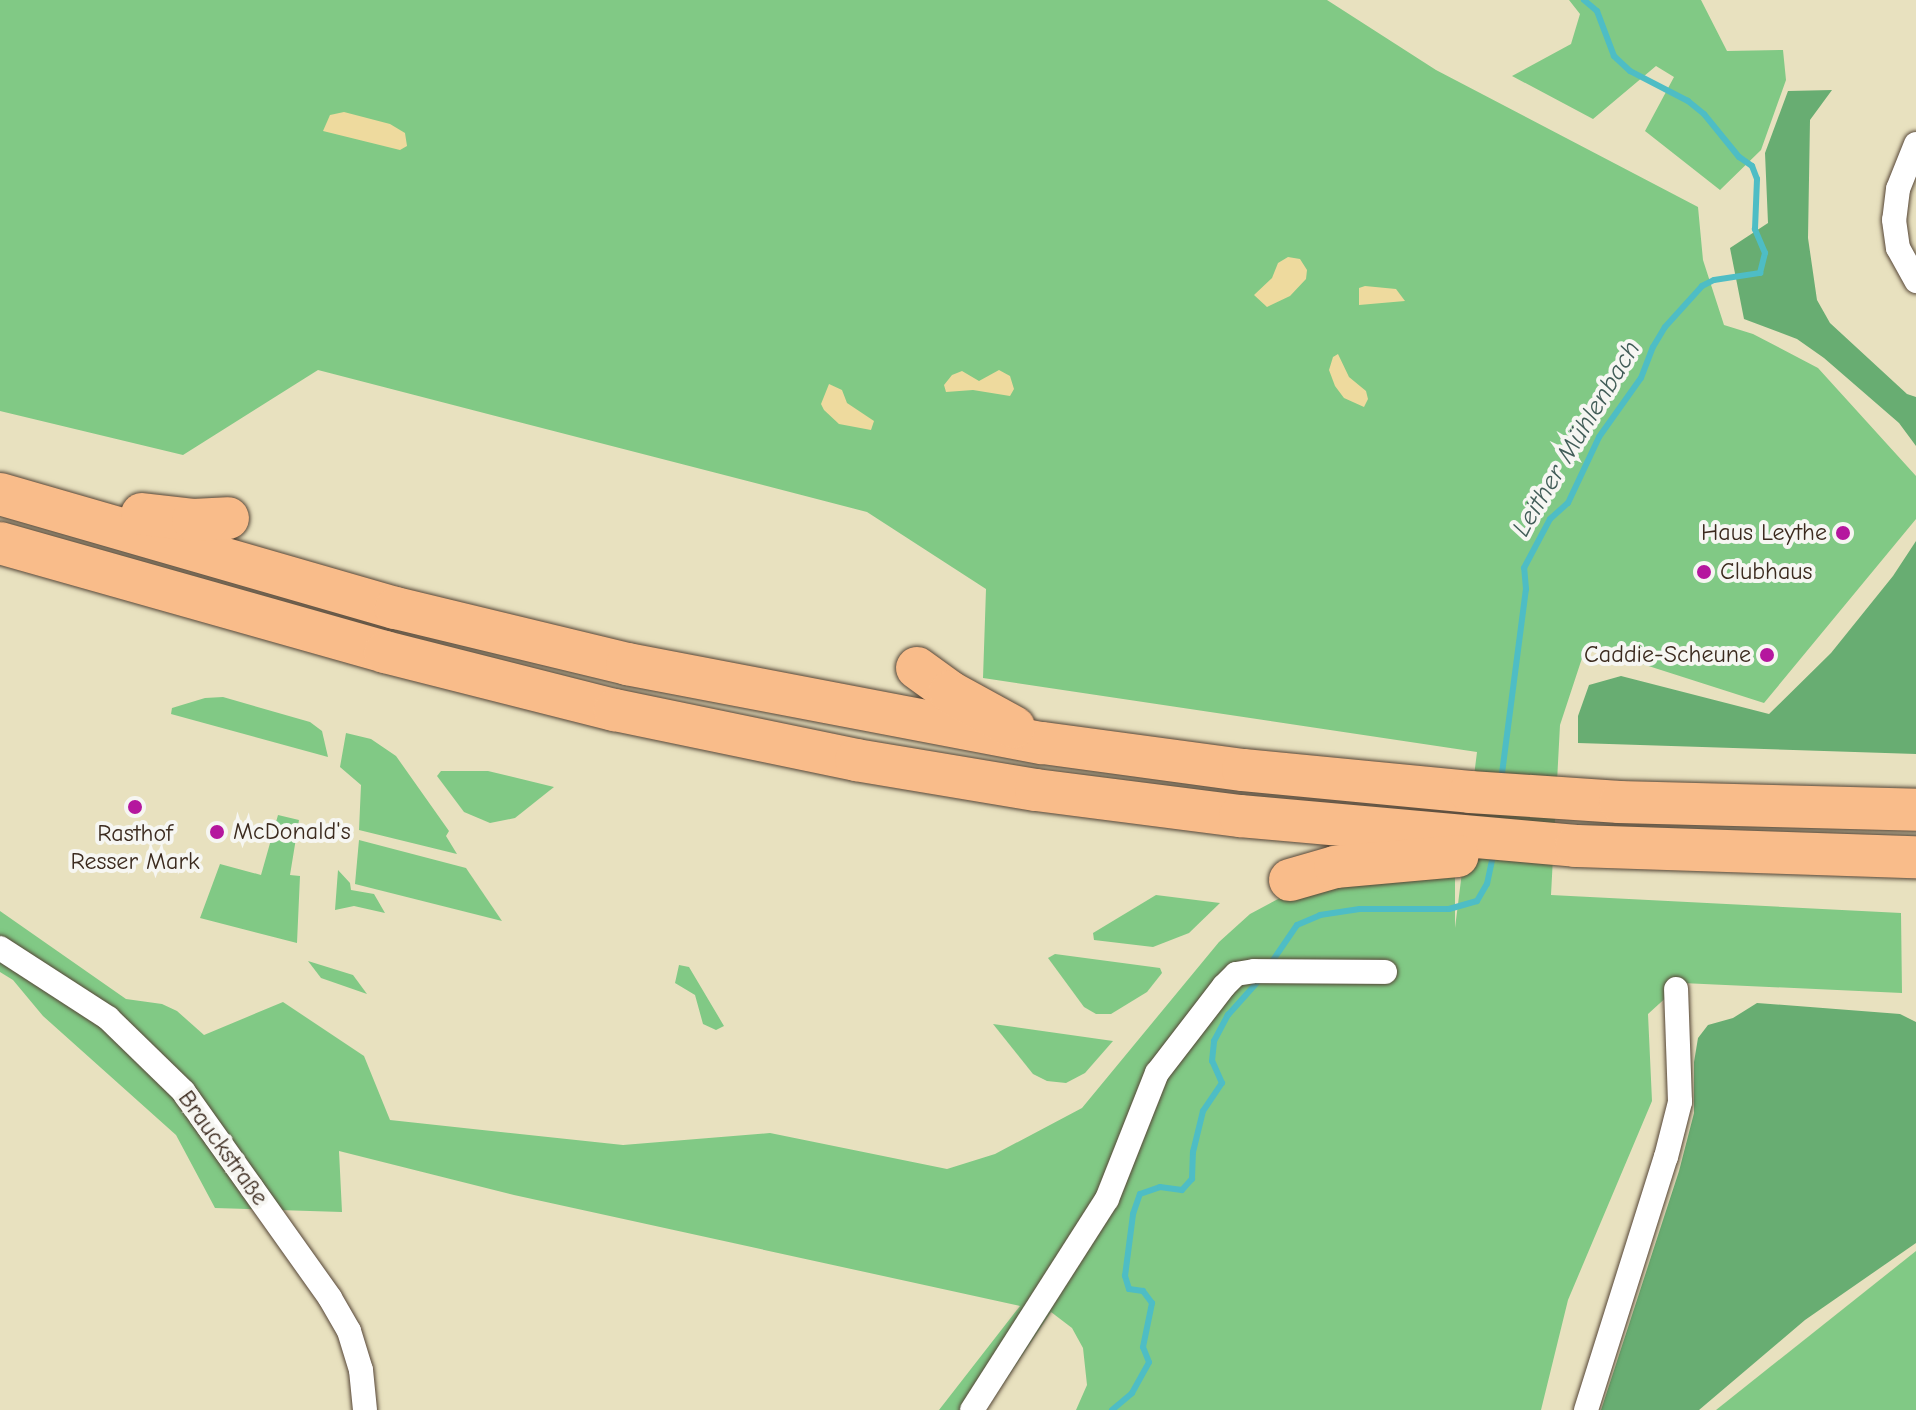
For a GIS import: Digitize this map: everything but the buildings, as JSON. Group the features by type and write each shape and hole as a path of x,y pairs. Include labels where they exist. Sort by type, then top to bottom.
{"highway":[{"path":"18,499 193,520 228,518"},
{"path":"18,499 396,608 627,664 1043,743 1243,770 1470,792 1580,800 1916,810"},
{"path":"0,543 385,652 615,710 841,757 1036,790 1467,846 1576,846 1916,857"},
{"path":"917,668 950,692 1043,743"},
{"path":"1290,880 1335,867 1467,846"}],"street":[{"path":"1916,144 1898,189 1894,220 1898,248 1916,281"},
{"name":"Brauckstraße","path":"0,948 108,1018 183,1091 330,1298 349,1331 361,1370 365,1410"},
{"path":"972,1410 1107,1199 1157,1073 1224,986 1236,974 1254,971 1385,972"},
{"path":"1586,1410 1666,1157 1680,1102 1676,989"}],"green space":[{"path":"0,0 1327,0 1436,70 1698,207 1703,260 1724,325 1753,334 1818,368 1916,476 1916,519 1764,703 1586,646 1560,725 1551,895 1901,913 1902,993 1682,983 1648,1014 1652,1101 1568,1300 1541,1410 1076,1410 1087,1385 1083,1348 1072,1328 1051,1312 986,1410 939,1410 1020,1306 514,1195 339,1151 342,1212 215,1208 176,1135 43,1016 13,980 0,972 0,911 126,999 162,1004 177,1011 204,1035 283,1002 364,1056 390,1120 623,1145 770,1133 947,1169 995,1154 1082,1108 1219,942 1250,914 1293,891 1455,875 1455,928 1477,752 983,678 986,589 867,512 318,370 183,455 0,411"},
{"path":"1569,0 1701,0 1727,51 1783,50 1786,80 1761,150 1720,190 1645,131 1674,77 1656,66 1593,119 1512,76 1571,44 1580,14"},
{"path":"1832,90 1810,120 1808,238 1817,300 1830,323 1907,394 1916,397 1916,446 1899,423 1824,358 1797,339 1744,319 1730,248 1768,223 1765,153 1788,91"},
{"path":"1916,541 1916,754 1578,743 1578,716 1589,685 1621,676 1769,714 1831,653 1893,576"},
{"path":"223,697 310,722 322,731 328,757 171,714 172,708 205,698"},
{"path":"346,733 371,739 396,756 449,831 446,836 457,854 359,830 361,785 340,767"},
{"path":"441,771 488,771 554,787 515,818 490,823 464,812 437,776"},
{"path":"278,815 299,820 290,875 300,876 297,943 200,918 220,864 261,875"},
{"path":"359,840 466,868 502,921 355,884"},
{"path":"338,870 350,883 351,890 374,894 385,913 354,906 335,910"},
{"path":"1156,895 1220,903 1189,933 1153,947 1094,940 1093,933"},
{"path":"1055,954 1160,968 1162,973 1147,992 1111,1014 1096,1014 1084,1007 1048,958"},
{"path":"308,961 353,975 367,994 321,978"},
{"path":"679,965 689,967 724,1026 716,1030 703,1024 695,995 675,983"},
{"path":"1757,1003 1900,1014 1916,1022 1916,1243 1805,1320 1699,1410 1601,1410 1679,1171 1694,1113 1694,1062 1698,1038 1708,1025 1733,1018"},
{"path":"993,1024 1113,1041 1085,1073 1066,1083 1047,1081 1033,1074"},
{"path":"1916,1251 1916,1410 1716,1410"}],"sand":[{"path":"344,112 390,124 405,133 407,146 400,150 323,131 330,115"},
{"path":"1288,257 1300,259 1307,270 1306,279 1290,296 1267,307 1254,295 1272,278 1278,263"},
{"path":"1359,288 1396,289 1405,301 1359,305"},
{"path":"1338,354 1349,377 1366,391 1368,399 1364,407 1344,398 1335,386 1329,370 1333,357"},
{"path":"999,370 1010,376 1014,389 1010,396 973,390 946,392 944,385 952,375 962,371 979,381"},
{"path":"829,384 842,390 847,403 874,421 871,430 839,424 824,410 821,404"}],"waterway":[{"name":"Leither Mühlenbach","path":"1501,781 1526,589 1524,568 1550,519 1568,503 1599,437 1641,378 1665,327 1702,286 1714,280 1760,273 1765,253 1755,229 1757,179 1752,166 1739,157 1704,114 1688,101 1630,71 1614,56 1597,11 1584,0"},
{"name":"Leither Mühlenbach","path":"1271,963 1297,925 1320,915 1360,909 1449,909 1477,901 1487,884 1494,852"},
{"name":"Leither Mühlenbach","path":"1112,1410 1132,1393 1149,1362 1143,1347 1152,1303 1143,1291 1129,1289 1125,1276 1133,1214 1140,1194 1160,1187 1182,1190 1192,1179 1193,1152 1203,1111 1222,1083 1212,1061 1214,1041 1228,1015 1262,977"}],"place":[{"name":"Haus Leythe","path":"1843,533"},
{"name":"Clubhaus","path":"1704,572"},
{"name":"Caddie-Scheune","path":"1767,655"},
{"name":"Rasthof Resser Mark","path":"135,807"},
{"name":"McDonald's","path":"217,832"}]}
